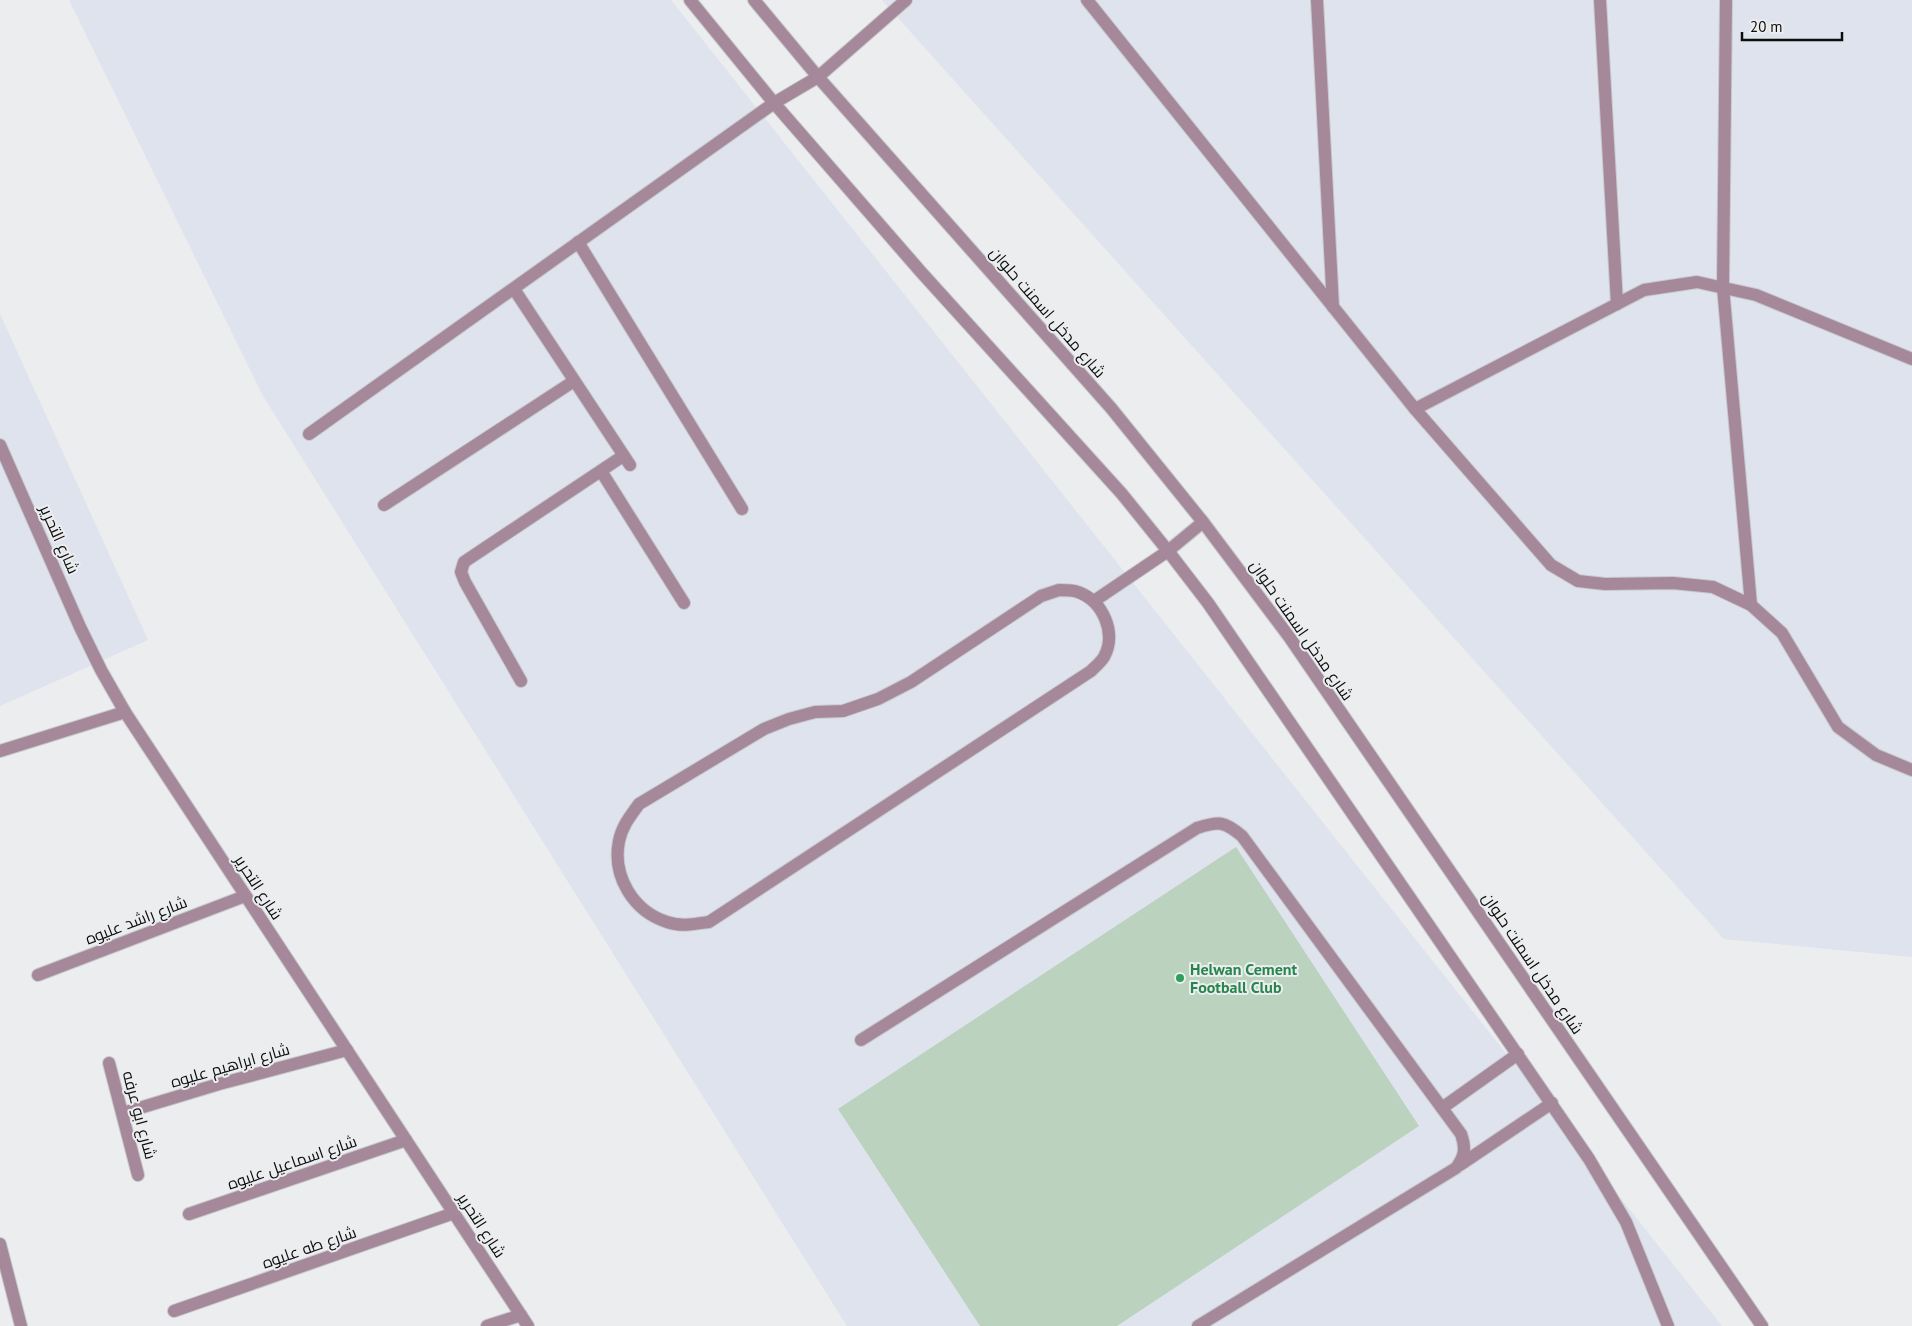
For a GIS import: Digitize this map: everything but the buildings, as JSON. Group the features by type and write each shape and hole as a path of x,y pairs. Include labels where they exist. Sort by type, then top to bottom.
{"street":[{"path":"690,0 774,103 921,272 1122,494 1168,551 1251,665 1594,1166 1626,1222 1668,1326"},
{"name":"شارع مدخل اسمنت حلوان","path":"754,0 818,77 1111,408 1203,522 1290,638 1762,1326"},
{"path":"309,434 774,103 818,77 906,0"},
{"path":"1087,0 1415,409 1551,565 1578,581 1605,584 1673,583 1713,587 1751,605 1782,633 1838,727 1876,755 1912,770"},
{"path":"1317,0 1333,307"},
{"path":"1600,0 1617,304"},
{"path":"1726,0 1723,287 1751,605"},
{"path":"578,242 742,510"},
{"path":"1415,409 1644,290 1697,282 1756,295 1912,359"},
{"path":"514,288 626,461 601,471 464,562 462,572 465,582 520,680"},
{"path":"384,505 574,381"},
{"name":"شارع التحرير","path":"0,445 80,627 101,670 125,712 524,1320"},
{"path":"601,471 684,603"},
{"path":"1094,601 1168,551 1203,522"},
{"path":"1059,590 1078,592 1094,601 1106,618 1109,637 1104,656 1091,671 709,922 689,925 668,922 649,913 633,900 622,881 618,861 619,840 627,820 639,804 764,729 789,719 815,712 842,711 878,699 911,682 1041,596 1059,590"},
{"path":"0,751 125,712"},
{"path":"861,1040 1197,828 1213,823 1229,825 1242,836 1461,1134 1466,1146 1463,1158 1456,1168"},
{"name":"شارع راشد عليوه","path":"38,975 245,896"},
{"name":"شارع ابراهيم عليوه","path":"123,1113 219,1084 347,1050"},
{"path":"1442,1108 1518,1054"},
{"name":"شارع ابو عرفه","path":"109,1063 138,1176"},
{"path":"1198,1326 1456,1168 1552,1103"},
{"name":"شارع اسماعيل عليوه","path":"189,1214 406,1140"},
{"name":"شارع طه عليوه","path":"174,1311 454,1213"},
{"path":"0,1244 21,1326"},
{"path":"487,1326 524,1320"}],"shaded area":[{"path":"69,0 671,0 1722,1326 847,1326 263,396"},
{"path":"882,0 1912,0 1912,957 1724,939"},
{"path":"0,314 148,640 0,706"}],"green space":[{"name":"Helwan Cement Football Club","path":"1236,847 1419,1126 1117,1326 980,1326 838,1109"}],"place":[{"name":"Helwan Cement Football Club","path":"1180,978"}]}
